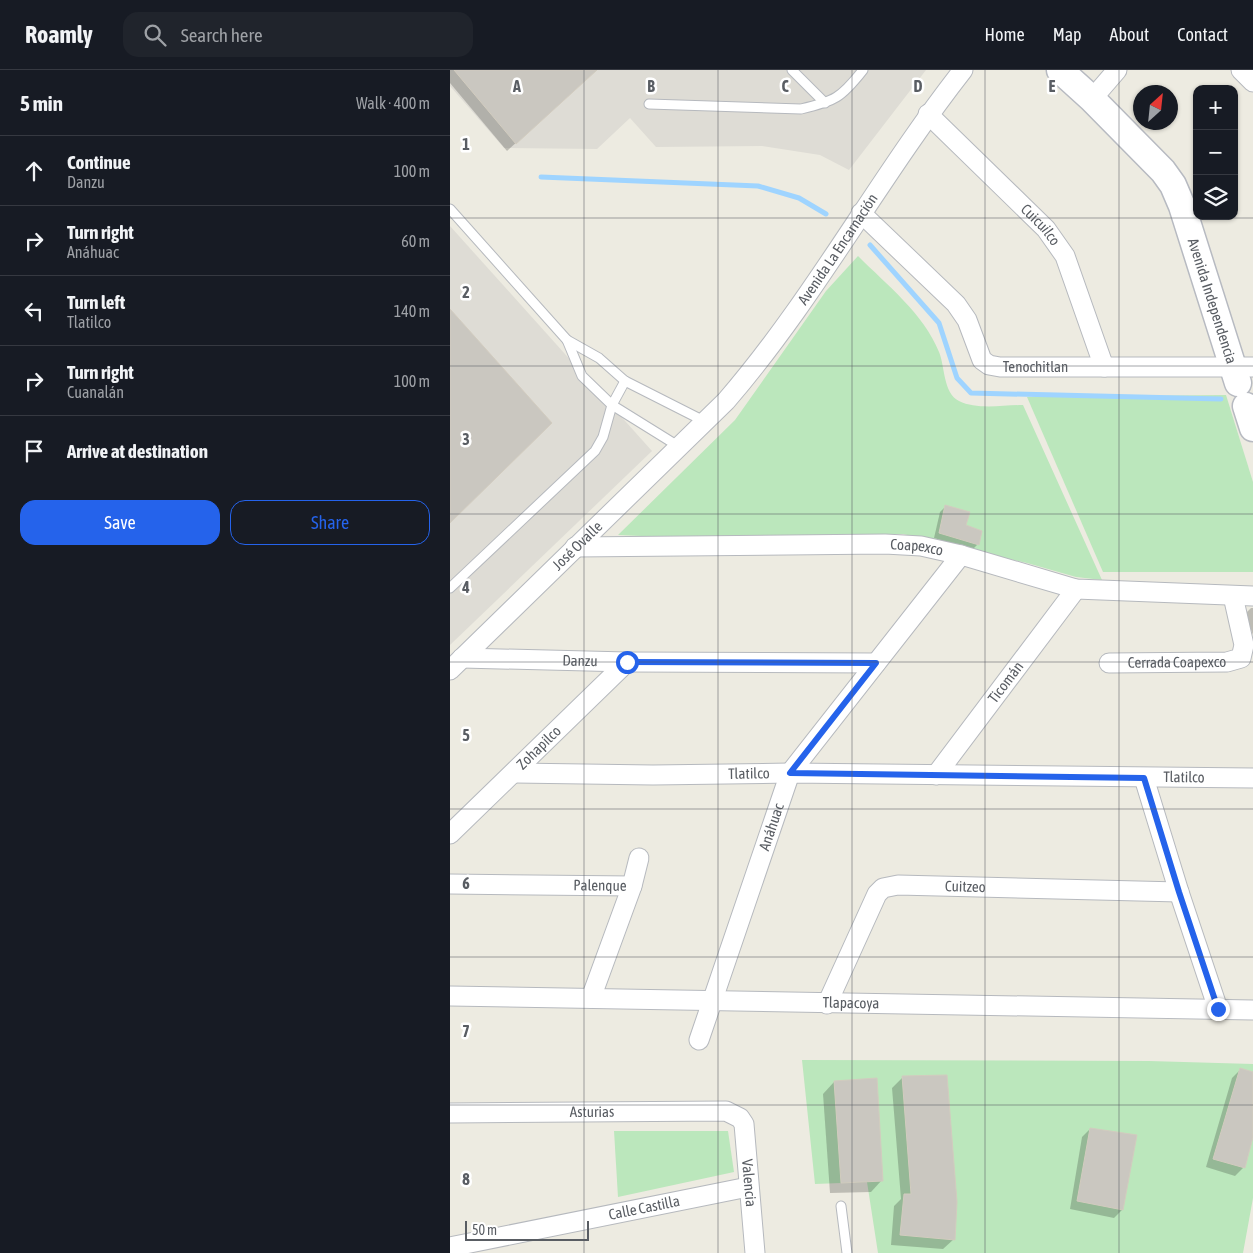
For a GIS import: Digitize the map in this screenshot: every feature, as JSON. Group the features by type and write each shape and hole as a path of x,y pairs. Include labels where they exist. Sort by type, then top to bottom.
{"street":[{"name":"Avenida La Encarnación","path":"704,421 726,401 765,355 844,241 928,114 963,70"},
{"name":"Avenida Independencia","path":"1060,70 1092,99 1163,171 1173,185 1182,206 1245,390"},
{"path":"1092,99 1117,70"},
{"path":"1241,70 1253,82"},
{"name":"Cuicuilco","path":"928,114 1046,229 1056,243 1065,256 1104,367"},
{"name":"Tenochitlan","path":"859,218 956,304 967,320 982,360 1000,367 1104,367 1245,390"},
{"name":"José Ovalle","path":"456,664 704,421"},
{"name":"Coapexco","path":"575,547 885,544 921,546 961,555 1076,588 1253,596"},
{"name":"Anáhuac","path":"699,1040 790,773 961,555"},
{"name":"Ticomán","path":"936,775 1076,588"},
{"name":"Cerrada Coapexco","path":"1109,663 1227,662 1241,658 1244,645 1233,596"},
{"name":"Danzu","path":"456,664 627,662 876,663"},
{"name":"Zohapilco","path":"450,834 515,773 627,662"},
{"name":"Tlatilco","path":"515,773 652,775 790,773 1253,778"},
{"path":"1144,778 1218,1009"},
{"path":"632,886 639,858"},
{"name":"Palenque","path":"450,884 632,886 591,998"},
{"name":"Cuitzeo","path":"827,1004 866,914 877,894 884,888 898,885 1179,892"},
{"name":"Tlapacoya","path":"450,996 1253,1010"},
{"name":"Asturias","path":"450,1113 726,1112 735,1115"},
{"name":"Valencia","path":"735,1115 744,1124 755,1253"},
{"name":"Calle Castilla","path":"450,1247 748,1187"}],"lane":[{"path":"792,70 825,103"},
{"path":"649,104 800,109 825,103 845,93 863,70"},
{"path":"450,209 566,340 582,376 612,405 678,446"},
{"path":"566,340 598,358 624,381 704,421"},
{"path":"450,588 595,451 603,437 612,405 624,381"},
{"path":"841,1206 847,1253"}],"shaded area":[{"path":"450,70 926,70 849,170 820,155 762,146 656,147 630,118 597,149 504,148 450,86"},
{"path":"450,226 652,451 450,645"}],"green space":[{"path":"858,256 904,301 924,325 939,352 947,386 954,397 966,404 974,405 1023,405 1102,580 1076,577 1027,563 903,534 687,538 618,535 735,420 826,291"},
{"path":"1226,395 1253,482 1253,572 1103,572 1027,397"},
{"path":"802,1060 1149,1061 1253,1064 1253,1198 1243,1253 878,1253 867,1182 815,1184"},
{"path":"614,1131 728,1131 734,1172 618,1197"}],"building":[{"path":"454,70 597,70 516,144"},
{"path":"450,309 552,423 450,523"},
{"path":"945,505 970,512 966,525 982,531 979,545 939,533"},
{"path":"1240,1068 1253,1072 1253,1137 1245,1168 1213,1159"},
{"path":"947,1075 957,1202 955,1240 900,1235 904,1194 911,1194 902,1076"},
{"path":"877,1078 883,1181 841,1183 834,1081"},
{"path":"1090,1128 1137,1135 1123,1210 1077,1201"}],"waterway":[{"path":"541,177 758,186 799,198 826,214"},
{"path":"870,245 939,323 957,378 971,393 1221,399"}],"route":[{"path":"627,662 876,663 790,773 1144,778 1218,1009"}]}
